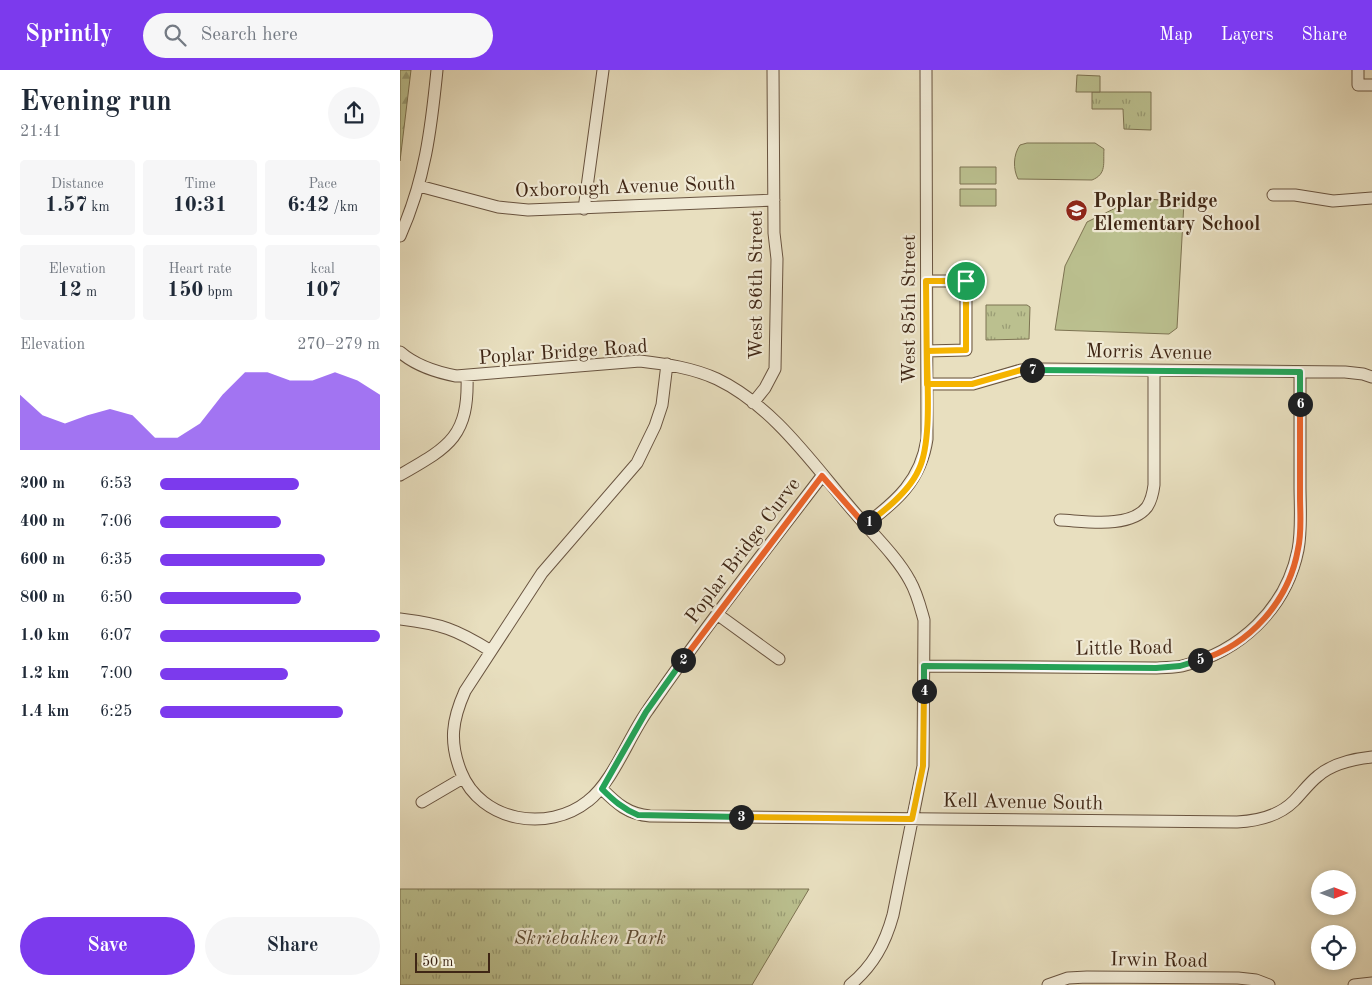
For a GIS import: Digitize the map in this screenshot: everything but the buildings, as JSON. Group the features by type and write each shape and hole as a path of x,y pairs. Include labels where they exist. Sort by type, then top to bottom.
{"street":[{"path":"400,236 419,186 428,150 437,70"},
{"path":"584,208 603,70"},
{"name":"West 86th Street","path":"753,403 771,379 775,369 776,358 777,259 774,233 773,70"},
{"name":"West 85th Street","path":"865,525 912,483 919,470 927,439 926,70"},
{"path":"1358,70 1358,84 1372,84"},
{"name":"Oxborough Avenue South","path":"419,186 498,207 528,210 774,200"},
{"path":"1273,195 1295,195 1333,201 1372,198"},
{"path":"926,281 966,281 966,350 927,351"},
{"name":"Poplar Bridge Road","path":"400,352 419,366 437,372 467,376 640,361 667,364 695,371 718,380 741,393 768,415 788,435 909,579 918,599 924,620 923,766 888,935 866,971 850,985"},
{"name":"Poplar Bridge Curve","path":"667,364 662,405 655,426 636,463 542,573 465,692 456,710 453,728 453,748 463,778 480,799 496,810 514,818 534,820 553,818 571,812 588,802 602,789 646,712 717,614 822,476"},
{"name":"Morris Avenue","path":"927,384 972,384 1021,370 1042,369 1345,372 1372,377"},
{"path":"1060,520 1117,522 1128,520 1147,507 1154,485 1154,371"},
{"name":"Little Road","path":"924,666 1156,668 1180,666 1205,659 1228,649 1249,634 1267,616 1281,596 1292,574 1298,549 1300,524 1300,372"},
{"path":"400,476 432,457 454,437 466,410 467,376"},
{"path":"717,614 779,659"},
{"path":"400,619 439,624 453,629 491,651"},
{"name":"Kell Avenue South","path":"602,789 626,811 638,815 1252,821 1267,818 1292,803 1318,775 1335,765 1353,759 1372,757"},
{"path":"422,802 463,778"},
{"name":"Irwin Road","path":"1048,985 1068,978 1087,977 1125,981 1238,978 1256,980 1269,985"},
{"path":"1354,985 1372,983"}],"green space":[{"path":"400,70 411,70 400,161"},
{"path":"1077,75 1100,76 1100,92 1076,92"},
{"path":"1092,92 1151,92 1151,130 1124,129 1123,109 1092,109"},
{"path":"1027,143 1095,143 1104,149 1102,171 1097,178 1092,180 1018,179 1015,166 1016,153 1020,145"},
{"path":"960,167 996,167 996,184 960,184"},
{"path":"960,189 996,189 996,206 960,206"},
{"path":"1136,198 1184,202 1177,328 1169,334 1055,330 1065,266 1087,222"},
{"path":"986,305 1027,305 1030,307 1029,339 986,340"},
{"name":"Skriebakken Park","path":"400,889 809,889 752,985 400,985"}],"place":[{"name":"Poplar Bridge Elementary School","path":"1077,211"}],"route":[{"path":"966,281 926,281 927,384 972,384 1021,370 1042,369 1300,372 1300,524 1298,549 1292,574 1281,596 1267,616 1249,634 1228,649 1205,659 1180,666 1156,668 924,666 923,766 912,819 650,816 626,811 602,789 628,741 646,712 717,614 822,476 865,525 912,483 919,470 927,439 927,384 927,351 966,350 966,281"}]}
